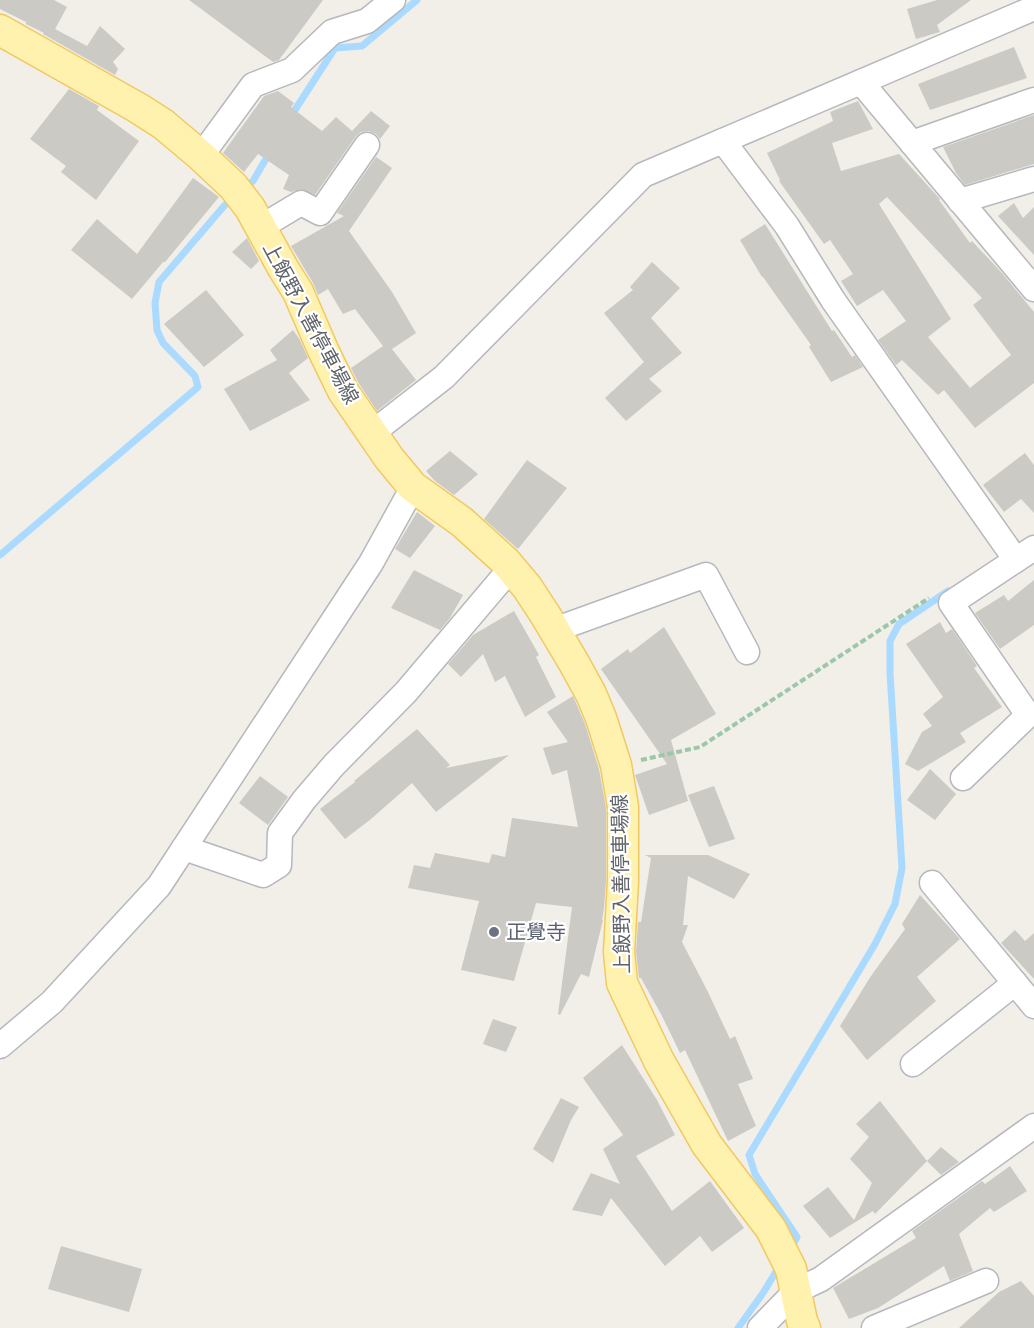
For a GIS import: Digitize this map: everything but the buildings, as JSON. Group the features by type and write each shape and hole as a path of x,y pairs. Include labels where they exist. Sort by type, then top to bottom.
{"main road":[{"name":"上飯野入善停車場線","path":"0,30 163,124 233,186 250,208 298,292 343,391 389,458 413,487 462,522 505,561 527,587 554,630 591,694 616,765 623,807 623,881 619,952 622,983 659,1061 707,1145 771,1229 791,1269 805,1328"}],"street":[{"path":"201,156 253,85 292,70 333,32 367,21 393,0"},
{"path":"372,433 444,377 643,175 1034,8"},
{"path":"861,82 1034,289"},
{"path":"912,143 1034,100"},
{"path":"723,141 787,226 833,300 1025,554 951,603 1028,715 963,778"},
{"path":"261,227 301,203 320,213 367,145"},
{"path":"960,201 1034,179"},
{"path":"0,1046 52,1002 159,886 371,563 413,487"},
{"path":"184,848 263,875 279,865 280,833 304,800 334,765 406,692 511,568"},
{"path":"554,630 706,575 747,652"},
{"path":"932,883 1034,1006"},
{"path":"913,1064 1015,983"},
{"path":"760,1328 796,1291 821,1279 1034,1126"},
{"path":"874,1328 986,1281"}],"path":[{"path":"616,765 700,747 934,594 951,603"}],"waterway":[{"path":"291,116 335,48 362,46 417,0"},
{"path":"244,189 253,181 270,152"},
{"path":"0,555 198,387 195,376 163,343 157,330 155,303 159,282 233,198"},
{"path":"791,1248 797,1237 755,1174 749,1155 875,944 895,904 902,868 890,641 899,624 948,591"},
{"path":"738,1328 780,1265"}],"place":[{"name":"正覺寺","path":"494,932"}]}
